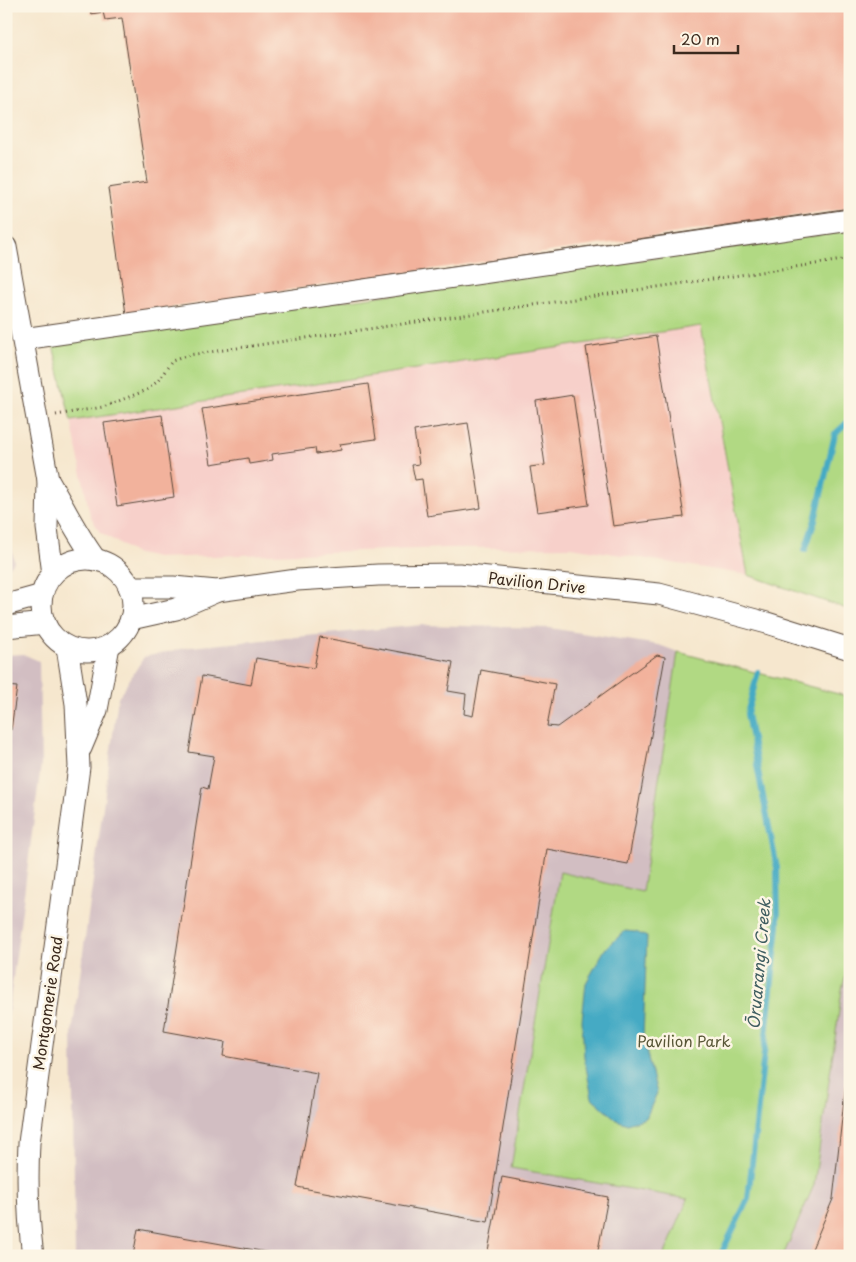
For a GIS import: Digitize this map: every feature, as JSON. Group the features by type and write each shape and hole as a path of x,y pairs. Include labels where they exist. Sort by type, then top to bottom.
{"street":[{"path":"23,339 850,220"},
{"path":"6,247 48,480 47,528 53,574"},
{"path":"48,480 72,520 80,540 96,560"},
{"path":"80,560 96,560 110,565 121,575 129,587 132,603 131,619 123,634 109,646 96,650 81,651 67,647 54,637 45,624 42,614 42,595 46,583 53,574 66,564 80,560"},
{"name":"Pavilion Drive","path":"129,587 173,587 217,591 297,580 378,575 459,574 659,594 767,623 850,649"},
{"name":"Pavilion Drive","path":"131,619 176,609 217,591"},
{"path":"6,605 42,595"},
{"path":"6,627 45,624"},
{"name":"Montgomerie Road","path":"80,751 97,710 109,646"},
{"name":"Montgomerie Road","path":"33,1256 28,1216 28,1143 80,751 76,704 67,647"}],"path":[{"path":"37,418 103,407 146,390 158,381 172,361 189,355 850,259"}],"shaded area":[{"path":"701,326 748,575 571,547 448,548 156,558 134,553 99,531 90,515 71,420"},
{"path":"6,512 14,562 6,571"},
{"path":"422,625 549,628 659,645 678,652 642,892 560,872 511,1168 689,1199 664,1256 75,1256 72,1033 118,698 144,657 190,647"},
{"path":"23,654 39,661 41,765 6,1031 6,655"},
{"path":"850,923 850,1256 783,1256 814,1185"}],"green space":[{"path":"850,231 850,610 748,575 701,326 71,421 52,341"},
{"name":"Pavilion Park","path":"678,652 850,697 850,956 842,990 814,1185 783,1256 664,1256 688,1199 511,1168 560,872 642,892"}],"water":[{"path":"625,931 636,932 647,937 643,1038 657,1093 646,1118 627,1124 617,1120 592,1098 584,1057 582,1020 586,983 605,949"}],"building":[{"path":"90,6 850,6 850,208 126,314 108,188 147,182 122,18 105,20 103,12 91,14"},
{"path":"656,336 684,517 613,526 586,347"},
{"path":"368,384 376,439 340,444 341,450 316,454 315,448 272,454 273,460 249,464 248,458 211,464 202,409"},
{"path":"573,395 589,505 537,512 530,467 545,465 536,401"},
{"path":"162,415 174,497 117,506 104,423"},
{"path":"468,423 481,508 427,516 422,479 415,480 412,465 419,464 414,431"},
{"path":"320,637 453,662 448,691 466,694 464,714 473,716 481,670 555,684 547,726 557,727 657,655 665,657 628,864 547,849 488,1222 297,1187 317,1073 223,1056 225,1042 164,1031 202,787 208,789 214,756 189,752 202,676 251,685 256,658 314,668"},
{"path":"6,686 17,687 11,730 6,729"},
{"path":"848,1064 850,1064 850,1256 809,1256 833,1199"},
{"path":"502,1177 608,1197 597,1256 487,1256"},
{"path":"138,1229 277,1254 276,1256 133,1256"}],"waterway":[{"name":"Ōruarangi Creek","path":"805,550 815,520 835,434 850,420"},
{"name":"Ōruarangi Creek","path":"720,1256 748,1199 778,926 777,868 747,714 758,672"}]}
